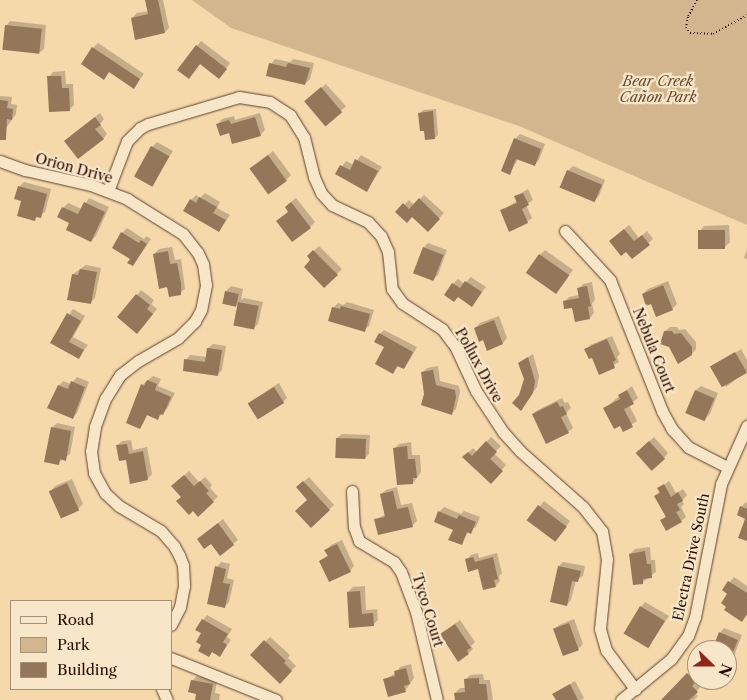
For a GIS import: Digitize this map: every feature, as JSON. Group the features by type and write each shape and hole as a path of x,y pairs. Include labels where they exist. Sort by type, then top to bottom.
{"street":[{"name":"Pollux Drive","path":"108,191 128,141 140,128 148,124 239,97 270,102 290,116 304,137 320,193 332,205 368,222 381,236 388,252 392,289 402,303 442,329 455,346 476,391 503,432 520,451 583,507 602,531 607,559 600,629 606,650 635,689"},
{"name":"Orion Drive","path":"0,161 25,170 75,180 108,191 146,209 183,234 198,253 206,275 201,310 188,330 128,368 108,390 95,427 91,451 94,473 105,493 120,506 161,531 179,555 184,570 184,586 180,607 172,623"},
{"name":"Nebula Court","path":"565,231 610,280 662,411 672,429 688,447 728,467"},
{"name":"Electra Drive South","path":"621,700 678,653 688,636 695,617 716,504 728,467 747,426"},
{"name":"Tyco Court","path":"352,491 354,527 359,541 398,566 422,610 437,700"},
{"path":"172,658 276,700"}],"path":[{"path":"697,0 688,17 686,28 690,33 713,34 747,15"}],"green space":[{"name":"Bear Creek Cañon Park","path":"192,0 747,0 747,225 519,126 231,28"}],"building":[{"path":"145,0 158,0 165,33 135,40 131,18 148,14"},
{"path":"5,25 42,29 39,54 2,50"},
{"path":"196,45 227,69 219,79 200,64 189,79 177,70"},
{"path":"92,47 140,79 134,89 109,72 104,80 81,64"},
{"path":"269,63 286,67 288,63 310,68 305,85 266,76"},
{"path":"47,76 61,76 62,88 69,88 70,111 49,112"},
{"path":"321,87 342,112 325,126 304,101"},
{"path":"0,100 8,101 7,108 13,109 12,120 7,119 6,140 0,140"},
{"path":"433,111 435,139 425,140 424,131 420,131 418,113"},
{"path":"95,117 101,125 95,129 104,139 78,159 64,141"},
{"path":"255,117 261,136 232,144 229,133 220,136 216,124 229,120 231,124"},
{"path":"514,138 541,149 535,166 516,159 510,175 501,171"},
{"path":"151,146 169,156 152,187 134,177"},
{"path":"268,155 287,181 268,194 249,169"},
{"path":"355,159 378,171 367,192 335,174 340,165 350,170"},
{"path":"567,170 602,185 595,202 560,187"},
{"path":"18,186 47,194 41,218 36,217 35,221 17,216 21,201 14,199"},
{"path":"523,193 529,205 522,209 528,223 509,232 500,210 517,203 514,196"},
{"path":"199,197 217,207 213,213 226,220 219,232 183,211 190,199 196,203"},
{"path":"419,198 440,219 428,232 412,217 407,223 395,212 403,203 409,209"},
{"path":"84,202 105,212 91,242 66,230 69,223 57,217 62,207 78,214"},
{"path":"291,202 311,228 292,242 276,221 288,212 285,207"},
{"path":"624,229 634,241 642,235 650,245 632,259 626,252 621,256 609,241"},
{"path":"698,230 725,230 725,249 698,249"},
{"path":"121,232 139,243 141,240 147,244 133,266 127,263 130,259 112,248"},
{"path":"423,247 444,255 434,281 413,273"},
{"path":"313,250 338,275 324,288 304,267 310,260 307,256"},
{"path":"168,251 170,264 177,263 181,283 181,295 169,297 167,287 159,289 153,254"},
{"path":"539,254 569,275 556,294 526,273"},
{"path":"80,269 97,272 91,304 67,300 72,274 78,275"},
{"path":"465,281 482,292 472,307 458,297 454,302 444,295 452,283 460,288"},
{"path":"663,285 673,310 656,317 651,304 646,306 642,294"},
{"path":"587,286 591,306 588,307 590,319 575,322 572,308 564,309 563,301 579,298 577,288"},
{"path":"225,291 239,294 236,307 222,304"},
{"path":"136,294 150,305 147,309 153,314 137,334 117,317"},
{"path":"238,302 259,306 254,330 233,326"},
{"path":"341,306 370,314 365,332 328,321 332,307 340,309"},
{"path":"67,313 81,321 69,342 84,350 79,359 50,343"},
{"path":"494,320 503,344 487,351 483,340 479,342 474,328"},
{"path":"664,331 672,331 674,334 681,333 692,347 692,355 678,364 669,347 660,344"},
{"path":"379,333 413,352 404,369 397,366 393,374 375,364 384,347 374,342"},
{"path":"607,339 616,360 613,362 615,368 599,375 592,358 589,359 584,349"},
{"path":"207,348 222,350 218,376 183,371 184,359 205,362"},
{"path":"735,352 747,373 722,387 710,366"},
{"path":"528,357 535,381 533,393 521,411 512,403 519,395 524,379 518,363"},
{"path":"433,370 436,385 455,390 456,397 452,415 421,405 424,394 421,372"},
{"path":"147,380 157,384 155,390 171,397 163,415 160,414 158,420 147,415 140,429 126,423 141,384 144,386"},
{"path":"71,381 85,387 73,419 47,408 58,385 68,389"},
{"path":"274,387 284,403 258,420 248,403"},
{"path":"627,390 634,404 624,409 633,427 623,432 620,426 614,429 603,408 620,399 618,395"},
{"path":"695,390 714,398 705,421 685,413"},
{"path":"557,402 560,407 563,406 567,414 561,417 569,433 546,444 532,414"},
{"path":"51,427 71,431 66,461 60,459 59,465 44,462"},
{"path":"336,438 366,439 365,459 335,458"},
{"path":"486,441 497,452 490,459 503,471 491,484 462,457 468,452 472,456"},
{"path":"649,441 665,459 652,471 636,453"},
{"path":"127,444 129,454 143,451 148,480 130,484 126,460 119,461 116,445"},
{"path":"407,446 408,459 415,459 417,478 413,478 413,484 397,485 393,448"},
{"path":"184,475 194,486 200,481 209,491 206,493 214,502 198,517 193,511 189,515 176,501 181,497 171,486"},
{"path":"303,481 330,510 311,528 295,511 307,500 296,487"},
{"path":"67,483 79,510 61,519 49,491"},
{"path":"664,484 671,497 678,492 683,501 677,504 680,510 676,512 682,522 666,531 660,520 666,517 654,496 660,493 657,488"},
{"path":"393,491 397,509 408,507 413,527 378,535 374,519 385,517 380,494"},
{"path":"538,505 567,527 555,542 527,520"},
{"path":"740,506 747,509 747,541 738,538 745,519 737,515"},
{"path":"438,511 457,519 459,515 476,522 471,534 467,532 462,545 448,540 453,530 434,522"},
{"path":"218,523 234,545 220,556 211,544 204,549 197,539"},
{"path":"337,544 351,572 329,582 319,561 328,556 324,550"},
{"path":"645,551 647,564 651,564 652,578 643,579 643,584 633,585 629,554"},
{"path":"473,557 475,562 493,557 498,579 494,580 496,587 483,590 478,569 468,572 465,559"},
{"path":"215,566 226,569 223,583 230,584 225,608 207,604"},
{"path":"558,566 581,571 578,582 572,581 567,606 550,602"},
{"path":"728,581 747,593 747,614 742,622 724,610 726,607 721,603 727,594 722,590"},
{"path":"360,591 362,614 373,613 374,626 349,628 347,592"},
{"path":"640,606 665,621 648,648 624,633"},
{"path":"202,619 228,634 223,642 227,645 220,657 212,652 209,657 198,651 201,645 196,642 201,633 195,630"},
{"path":"569,623 579,650 563,656 553,629"},
{"path":"455,624 471,648 467,650 469,654 458,662 440,634"},
{"path":"719,632 738,640 737,642 737,640 716,640"},
{"path":"264,640 286,661 284,663 292,671 280,684 250,655"},
{"path":"406,668 410,684 404,686 406,692 388,697 383,679 395,676 394,671"},
{"path":"687,673 687,690 696,690 698,692 689,700 661,700"},
{"path":"479,678 479,684 486,684 488,700 455,700 454,693 465,692 464,679"},
{"path":"191,680 213,684 210,700 195,700 196,694 188,692"},
{"path":"570,684 578,700 556,700 552,694"}]}
